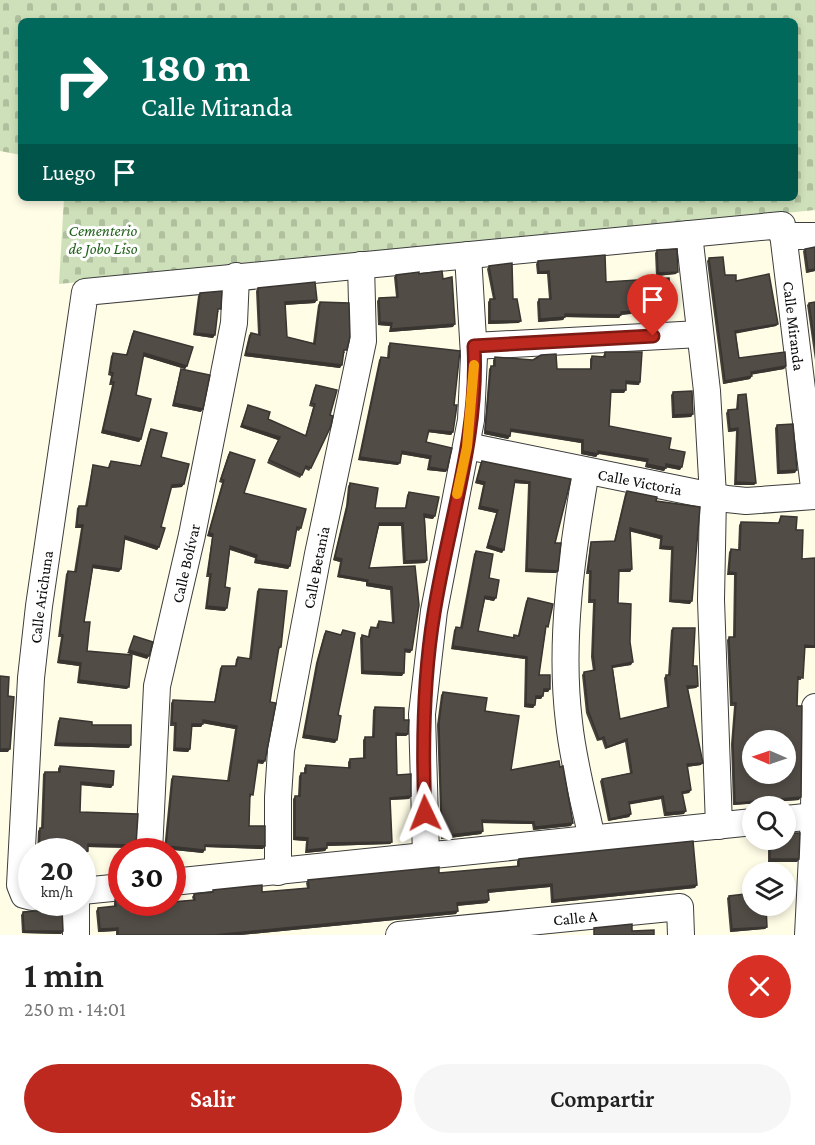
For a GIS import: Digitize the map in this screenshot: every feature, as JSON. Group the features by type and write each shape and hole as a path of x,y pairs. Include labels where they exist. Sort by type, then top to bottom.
{"street":[{"path":"236,276 689,234 782,231 815,236"},
{"name":"Calle Miranda","path":"782,231 815,496"},
{"path":"689,234 700,334 713,496 711,600 719,826"},
{"path":"426,856 422,714 427,658 467,447 474,346 468,255"},
{"name":"Calle Betania","path":"278,872 278,797 281,750 318,554 362,350 364,317 361,265"},
{"name":"Calle Arichuna","path":"22,838 31,678 39,606 84,292 236,276"},
{"name":"Calle Bolívar","path":"150,838 158,686 190,546 232,332 236,276"},
{"path":"474,346 700,334"},
{"name":"Calle Victoria","path":"467,447 746,501 815,496"},
{"path":"586,471 573,563 566,679 574,756 592,839"},
{"path":"807,935 814,816 815,707"},
{"path":"796,818 814,816"},
{"path":"186,881 742,823"},
{"name":"Calle A","path":"399,935 562,927 680,907 681,935"},
{"path":"76,916 76,935"}],"green space":[{"name":"Cementerio de Jobo Liso","path":"0,0 815,0 815,210 59,284 64,201 798,201 798,18 18,18 18,154 0,151"}],"building":[{"path":"815,247 815,269 808,270 805,249"},
{"path":"677,249 678,272 658,273 657,250"},
{"path":"605,255 606,282 669,278 672,308 621,312 621,315 565,314 565,317 540,319 539,299 551,299 549,271 539,272 538,261"},
{"path":"723,257 725,275 736,275 736,281 769,274 778,324 735,331 739,358 785,352 786,366 751,372 752,376 725,381 709,258"},
{"path":"512,263 513,299 517,299 521,321 490,321 490,299 495,299 489,266"},
{"path":"442,271 443,279 452,277 455,324 391,329 392,323 380,322 379,298 398,297 396,275"},
{"path":"315,282 317,300 285,302 287,337 315,344 320,302 349,303 350,337 347,350 344,350 342,365 246,353 251,333 260,335 258,288"},
{"path":"222,291 221,309 218,309 215,335 195,333 200,293"},
{"path":"815,302 815,345 809,303"},
{"path":"134,331 193,347 187,366 144,353 136,395 151,399 141,439 103,430 114,382 111,382 113,373 110,372 113,353 127,355"},
{"path":"390,343 460,351 453,432 429,430 426,442 452,448 447,470 429,467 431,456 402,451 400,463 360,457 381,357 389,358"},
{"path":"605,352 642,352 640,382 626,381 626,390 611,390 609,426 671,438 669,449 685,452 682,467 666,464 666,468 647,464 648,459 598,451 598,454 583,451 583,440 511,429 510,436 485,431 491,366 495,366 495,357 533,360 541,355 556,354 557,369 591,369 592,356 605,357"},
{"path":"181,369 210,375 203,409 174,403"},
{"path":"316,385 337,390 330,415 333,416 331,426 311,468 306,466 302,475 269,460 280,437 242,425 248,405 270,412 268,419 306,436 315,404 311,403"},
{"path":"692,391 693,414 674,415 673,392"},
{"path":"746,394 756,483 736,482 738,428 730,429 728,410 738,409 738,395"},
{"path":"793,424 797,470 779,471 777,425"},
{"path":"151,429 167,433 161,457 189,464 184,484 172,485 161,527 165,528 159,547 125,536 121,569 93,565 84,622 90,622 87,651 132,655 129,687 79,680 81,663 59,660 68,571 76,572 83,525 77,525 79,506 87,506 93,465 109,468 111,461 141,466"},
{"path":"230,452 255,460 244,493 306,509 301,528 297,527 290,566 256,560 257,555 230,546 225,587 230,588 227,608 207,606 213,534 209,533 224,480 221,479"},
{"path":"482,461 571,479 555,543 561,543 558,571 527,569 530,482 515,480 504,550 488,545 498,510 480,506 485,482 477,480"},
{"path":"350,483 378,488 375,508 406,508 409,492 439,497 435,516 424,514 427,560 405,561 403,523 379,523 369,568 415,566 419,605 412,650 405,649 404,673 363,671 362,635 369,637 371,627 378,628 379,621 394,623 392,587 339,575 342,559 335,557 348,503"},
{"path":"627,491 657,497 656,501 700,507 692,601 671,600 673,547 661,546 662,536 630,528 632,569 619,570 618,603 631,604 630,642 633,662 612,666 620,719 669,707 666,675 670,675 673,628 695,628 693,666 697,666 698,686 687,686 703,763 687,764 691,790 682,792 686,811 666,813 663,796 629,802 631,814 610,819 602,779 632,773 627,739 607,747 604,737 599,739 588,710 584,672 595,670 593,654 595,600 590,600 591,571 588,571 591,542 615,541"},
{"path":"781,516 797,517 796,530 803,530 802,559 815,558 815,646 805,645 803,678 798,677 797,706 802,706 801,797 742,796 742,802 735,803 733,741 736,703 732,703 729,637 735,637 736,573 729,572 731,549 740,550 741,522 779,523"},
{"path":"476,551 493,554 489,578 499,580 496,598 485,596 478,631 514,638 514,635 519,636 528,598 553,604 548,627 546,626 539,675 550,675 550,689 544,689 543,696 536,696 535,705 526,704 527,657 453,646 456,627 462,628"},
{"path":"259,589 287,591 281,647 279,647 270,702 276,703 265,761 258,760 253,795 250,794 249,826 265,826 265,846 205,845 205,850 186,848 186,838 167,838 173,776 229,781 237,726 203,720 203,724 192,724 190,749 175,748 176,723 172,723 173,700 215,702 222,666 236,666 238,657 251,659"},
{"path":"343,630 355,633 338,715 341,716 337,740 304,735 318,660 326,631 341,635"},
{"path":"134,636 153,642 149,656 129,650"},
{"path":"0,676 9,677 8,696 14,697 10,749 0,749"},
{"path":"443,692 487,698 485,711 519,716 511,770 559,761 560,767 563,766 573,823 535,827 534,822 482,820 483,831 442,836 439,723"},
{"path":"375,707 404,708 404,720 409,720 408,734 396,733 397,775 411,774 411,796 390,798 392,842 327,843 327,848 307,850 308,838 295,837 295,796 300,796 301,773 306,773 306,765 350,768 350,759 365,758 365,737 374,737"},
{"path":"60,718 92,722 92,725 131,725 131,745 56,743"},
{"path":"60,766 114,771 113,785 81,782 80,812 138,814 136,838 108,838 108,844 96,844 96,838 40,838 40,828 43,828 45,772 60,772"},
{"path":"796,833 800,833 799,859 770,859 770,850 796,850"},
{"path":"693,841 697,885 553,900 552,884 488,890 489,900 457,903 458,911 214,935 118,935 118,928 100,929 98,908 108,907 108,916 186,916 186,901 195,900 194,894 213,892 213,890 262,885 262,892 309,888 308,880 439,867 439,873 519,866 519,859"},
{"path":"742,894 742,916 766,916 767,927 732,929 729,896"},
{"path":"23,916 62,916 63,931 24,931"},
{"path":"632,924 632,931 654,930 654,935 594,935 594,928"}],"slow traffic":[{"path":"457,494 467,447 474,365"}],"route":[{"path":"425,813 422,714 427,658 448,538 467,450 471,420 474,346 653,336"}]}
